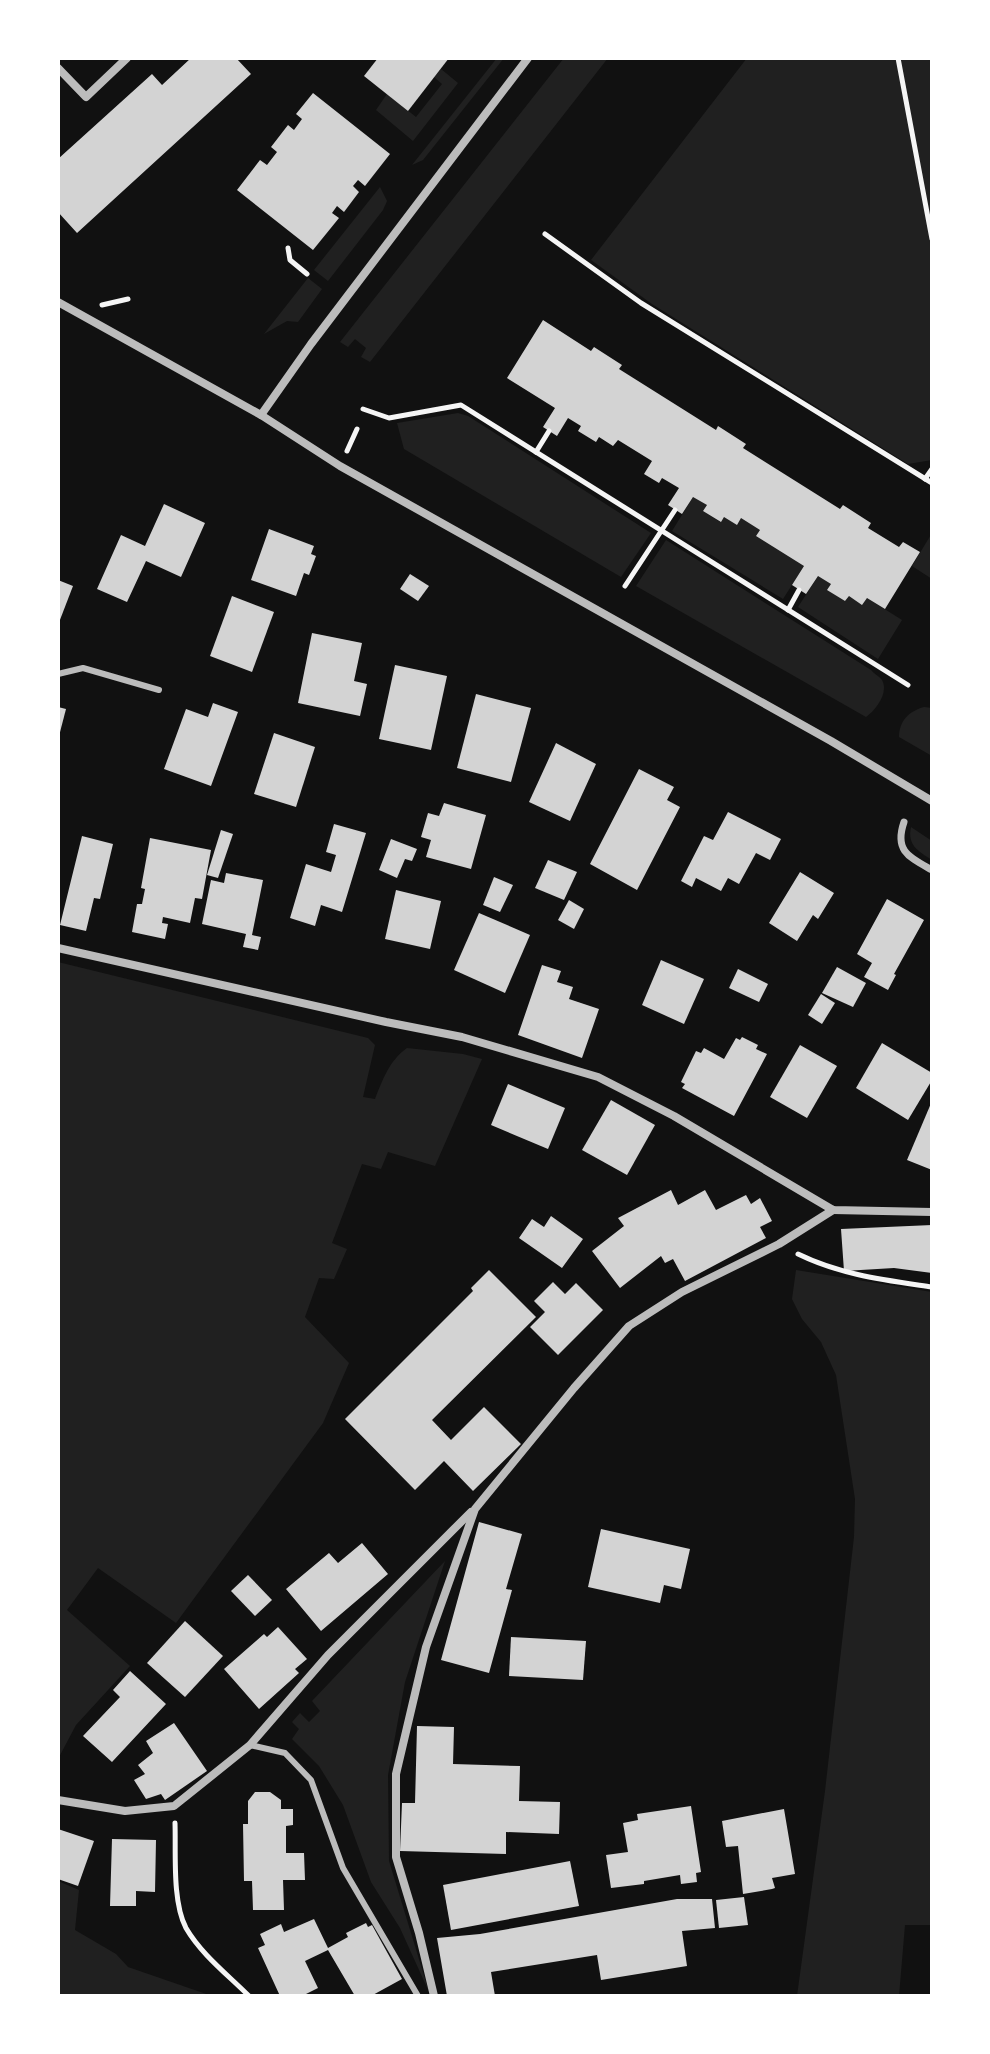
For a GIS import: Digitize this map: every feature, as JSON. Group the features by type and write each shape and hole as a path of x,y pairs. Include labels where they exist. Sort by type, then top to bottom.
{"street":[{"path":"58,68 86,97 127,58"},
{"path":"261,415 311,344 528,58"},
{"path":"58,302 261,415 340,466 864,759 932,801"},
{"path":"904,822 900,835 902,849 932,870"},
{"path":"58,948 462,1037 598,1077 674,1116 833,1210 932,1212"},
{"path":"58,1800 125,1811 174,1806 250,1745 328,1655 475,1509 629,1326 682,1292 779,1244 833,1210"},
{"path":"434,1996 396,1857 396,1774 426,1647 475,1509"}],"lane":[{"path":"58,674 83,668 159,690"},
{"path":"250,1745 285,1753 311,1780 343,1868 418,1996"}],"path":[{"path":"898,58 932,239"},
{"path":"545,234 641,303 932,483"},
{"path":"288,248 290,260 307,274"},
{"path":"363,409 389,418 461,405 908,685"},
{"path":"536,452 549,431"},
{"path":"925,479 932,469"},
{"path":"625,586 675,510"},
{"path":"788,610 799,590"},
{"path":"779,1244 824,1267 851,1275 932,1287"},
{"path":"174,1806 178,1902 185,1927 249,1996"}],"shaded area":[{"path":"497,58 504,58 423,160 412,165"},
{"path":"564,58 608,58 370,362 361,357 366,348 355,339 348,347 340,342"},
{"path":"747,58 932,58 932,460 908,464 652,304 591,260"},
{"path":"441,69 458,83 413,141 376,110 387,94 416,117 442,84 434,77"},
{"path":"380,187 387,201 383,210 328,281 314,270"},
{"path":"308,278 322,289 298,322 287,321 264,334"},
{"path":"458,413 468,416 651,533 621,577 404,449 397,423"},
{"path":"693,497 707,505 703,511 720,522 724,517 741,518 760,530 756,536 804,566 783,599 672,531"},
{"path":"932,533 932,579 912,566"},
{"path":"666,540 871,670 884,685 883,696 877,706 866,717 636,586"},
{"path":"818,576 831,584 828,590 845,601 849,596 862,604 867,598 902,620 878,659 798,607"},
{"path":"924,707 932,708 932,756 899,737 906,718"},
{"path":"911,827 932,841 932,860 912,843"},
{"path":"58,962 368,1038 375,1045 363,1097 375,1099 391,1065 407,1048 482,1059 435,1166 388,1152 381,1169 362,1164 332,1243 347,1249 334,1279 319,1278 305,1317 349,1363 323,1423 176,1623 98,1568 67,1610 130,1666 76,1725 58,1759"},
{"path":"796,1270 932,1292 932,1925 905,1925 899,1996 797,1996 825,1791 854,1537 855,1499 836,1375 821,1342 802,1319 792,1299"},
{"path":"445,1561 405,1682 388,1775 389,1861 429,1992 400,1928 371,1882 343,1805 319,1766 292,1739 299,1729 292,1722 300,1713 309,1722 320,1711 312,1701"},
{"path":"58,1881 79,1890 75,1930 116,1954 128,1967 212,1996 58,1996"}],"building":[{"path":"191,58 236,58 251,74 77,233 58,212 58,159 152,74 162,85"},
{"path":"378,58 449,58 408,111 364,76"},
{"path":"313,93 390,154 365,186 358,180 353,186 359,192 344,212 337,206 332,213 339,218 313,250 237,190 260,160 267,165 277,152 271,147 288,125 294,130 302,119 296,114"},
{"path":"543,320 591,351 594,347 622,365 619,369 716,430 718,426 746,444 743,448 840,509 843,505 871,523 868,528 899,547 903,542 920,552 885,609 867,598 862,605 849,596 845,601 827,590 831,584 818,576 806,594 792,585 804,566 756,536 760,530 741,518 737,525 724,517 721,522 703,511 707,505 693,497 682,514 668,505 679,488 662,478 659,483 644,474 652,461 618,440 613,446 599,437 596,442 578,431 581,426 568,418 557,436 543,427 555,408 507,378"},
{"path":"164,504 205,523 181,577 146,561 127,602 97,589 121,535 145,546"},
{"path":"269,529 314,546 311,554 316,556 309,575 304,573 296,596 251,580"},
{"path":"410,574 429,586 418,601 400,589"},
{"path":"58,580 73,586 58,625"},
{"path":"232,596 274,612 252,672 210,656"},
{"path":"312,633 362,643 354,681 367,684 360,716 298,703"},
{"path":"395,665 447,676 431,750 379,739"},
{"path":"476,694 531,708 511,782 457,768"},
{"path":"213,703 238,712 211,786 164,769 186,709 208,717"},
{"path":"58,707 66,709 59,736 58,736"},
{"path":"274,733 315,747 296,807 254,794"},
{"path":"556,743 596,764 570,821 529,802"},
{"path":"639,769 674,787 667,800 680,807 637,890 590,864"},
{"path":"444,803 486,815 471,869 426,857 431,840 421,837 428,813 439,816"},
{"path":"728,812 781,839 770,860 756,853 739,884 728,878 721,891 696,878 692,887 681,881 704,836 713,840"},
{"path":"334,824 366,833 342,912 321,905 315,926 290,918 306,864 331,872 336,855 326,852"},
{"path":"221,830 233,834 218,878 207,875"},
{"path":"82,836 113,844 100,899 94,898 86,931 60,925"},
{"path":"150,838 211,850 202,899 195,898 190,923 163,917 162,923 168,924 165,939 132,932 137,904 142,904 145,889 141,888"},
{"path":"391,839 417,849 412,861 405,859 397,878 379,870"},
{"path":"548,860 577,872 564,900 535,888"},
{"path":"800,872 834,893 818,919 813,915 797,941 769,923"},
{"path":"226,873 263,880 252,935 261,937 258,950 243,947 246,934 202,924 211,880 224,883"},
{"path":"494,877 513,885 500,912 483,905"},
{"path":"396,890 441,901 430,949 385,939"},
{"path":"887,899 924,920 888,990 864,977 872,963 857,954"},
{"path":"569,900 584,909 574,929 558,920"},
{"path":"479,913 530,935 505,993 454,970"},
{"path":"661,960 704,979 684,1024 642,1005"},
{"path":"542,965 561,971 557,982 573,987 569,999 599,1009 582,1058 518,1035"},
{"path":"837,967 866,983 853,1007 822,993"},
{"path":"738,969 768,984 759,1002 729,988"},
{"path":"821,994 835,1003 822,1024 808,1015"},
{"path":"742,1037 767,1054 734,1116 682,1088 685,1084 681,1082 696,1051 701,1053 704,1048 724,1059 736,1038 740,1040"},
{"path":"882,1043 932,1073 932,1080 908,1120 856,1088"},
{"path":"800,1045 837,1066 807,1118 770,1097"},
{"path":"508,1084 565,1108 548,1149 491,1125"},
{"path":"611,1100 655,1125 627,1175 582,1150"},
{"path":"932,1101 932,1170 907,1160"},
{"path":"671,1190 678,1205 705,1190 716,1210 746,1195 751,1204 760,1198 772,1221 760,1227 766,1238 685,1281 673,1259 665,1263 661,1256 620,1288 592,1251 624,1226 618,1218"},
{"path":"551,1216 583,1239 562,1268 519,1238 532,1219 544,1227"},
{"path":"932,1225 932,1273 894,1268 844,1271 841,1229"},
{"path":"489,1270 536,1317 432,1420 451,1440 484,1407 521,1444 473,1491 444,1461 415,1490 345,1419 473,1291 471,1288"},
{"path":"553,1282 565,1294 576,1283 603,1310 558,1355 530,1327 545,1312 534,1301"},
{"path":"479,1522 522,1534 506,1589 512,1590 489,1673 441,1660"},
{"path":"601,1529 690,1549 681,1589 664,1585 660,1603 588,1587"},
{"path":"362,1543 388,1574 321,1631 286,1589 329,1553 338,1563"},
{"path":"248,1575 272,1600 255,1616 231,1591"},
{"path":"185,1621 223,1656 185,1697 147,1663"},
{"path":"278,1627 307,1659 295,1669 299,1673 259,1709 224,1669 264,1634 267,1637"},
{"path":"511,1637 586,1641 583,1680 509,1676"},
{"path":"130,1671 166,1704 112,1762 83,1736 120,1697 113,1690"},
{"path":"174,1723 207,1771 165,1800 161,1794 146,1799 134,1780 145,1774 138,1765 153,1753 146,1741"},
{"path":"417,1726 454,1727 453,1764 520,1766 519,1801 560,1802 559,1834 506,1832 506,1854 400,1851 402,1803 415,1803"},
{"path":"255,1792 270,1792 281,1800 281,1809 293,1809 293,1825 286,1826 286,1853 304,1853 305,1880 283,1880 284,1910 253,1910 252,1881 244,1881 243,1824 248,1824 248,1801"},
{"path":"691,1806 701,1872 696,1873 697,1882 681,1884 680,1875 611,1888 606,1855 628,1852 623,1823 638,1820 637,1814"},
{"path":"784,1809 795,1874 772,1878 775,1888 743,1894 738,1846 726,1847 722,1821"},
{"path":"58,1829 94,1841 78,1886 58,1879"},
{"path":"112,1839 156,1840 155,1892 136,1891 136,1906 110,1906"},
{"path":"570,1861 579,1906 451,1930 443,1885"},
{"path":"744,1897 748,1925 719,1928 716,1900"},
{"path":"677,1899 712,1899 715,1928 682,1931 687,1966 601,1980 597,1955 491,1972 495,1996 447,1996 437,1938 480,1934"},
{"path":"314,1919 328,1948 348,1937 346,1933 366,1923 368,1927 372,1925 402,1979 371,1996 355,1996 328,1950 305,1961 318,1988 302,1996 280,1996 258,1948 265,1945 260,1934 281,1924 284,1932"}]}
